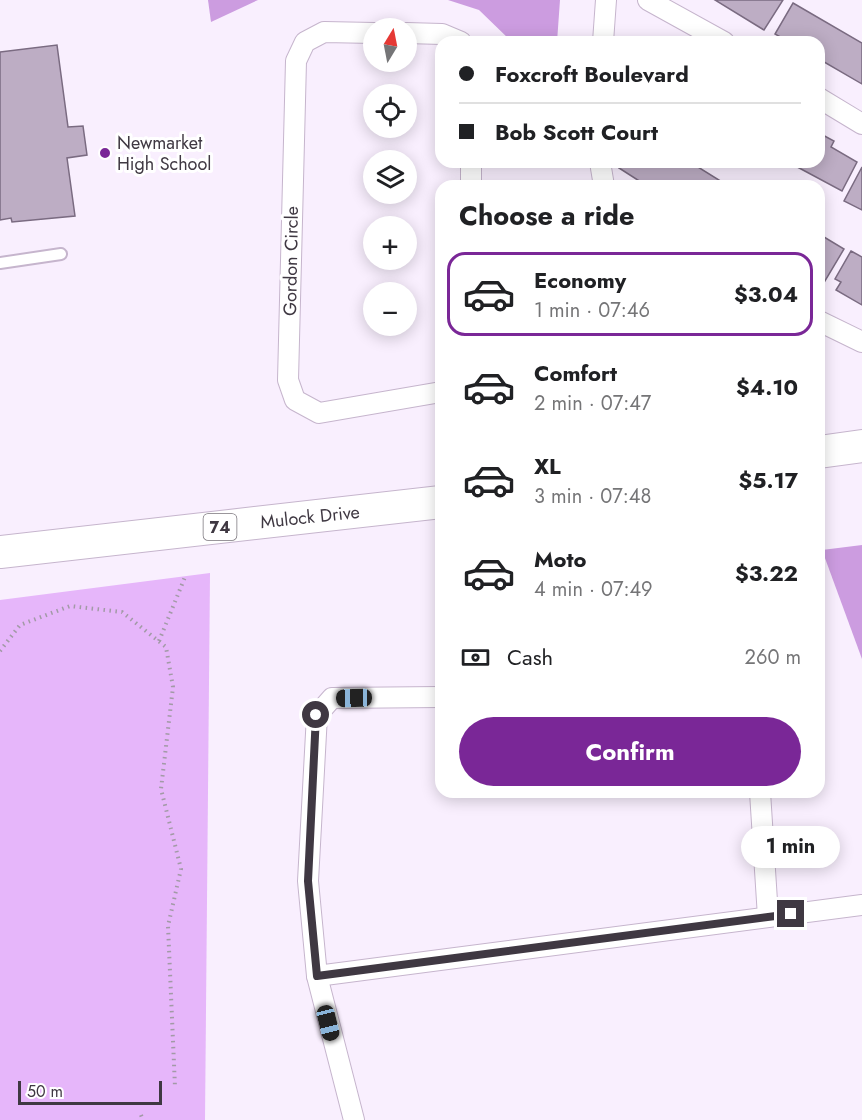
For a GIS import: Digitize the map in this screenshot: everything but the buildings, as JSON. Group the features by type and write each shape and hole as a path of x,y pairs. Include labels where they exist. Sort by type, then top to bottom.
{"main road":[{"path":"825,451 862,446"},
{"name":"Mulock Drive","path":"0,552 435,503"}],"street":[{"path":"603,36 606,0"},
{"path":"648,0 713,36"},
{"name":"Gordon Circle","path":"363,33 324,32 305,42 296,61 288,380 295,400 319,413 435,393"},
{"path":"417,33 447,36"},
{"path":"825,102 862,124"},
{"path":"825,324 862,342"},
{"path":"354,1120 317,976 308,881 316,715 332,698 435,697"},
{"path":"760,798 768,917"},
{"path":"317,976 862,905"}],"lane":[{"path":"0,262 62,254"}],"path":[{"path":"159,641 185,577"},
{"path":"0,651 20,625 70,606 122,612 166,647 173,687 161,789 181,869 168,926 175,1088"}],"shaded area":[{"path":"208,0 258,0 211,22"},
{"path":"448,0 560,0 557,36 506,36 479,10"},
{"path":"862,545 862,659 825,558 825,550"},
{"path":"210,573 205,1120 0,1120 0,600"}],"place":[{"name":"Newmarket High School","path":"105,153"}],"route":[{"path":"316,715 308,881 317,976 791,914"}]}
